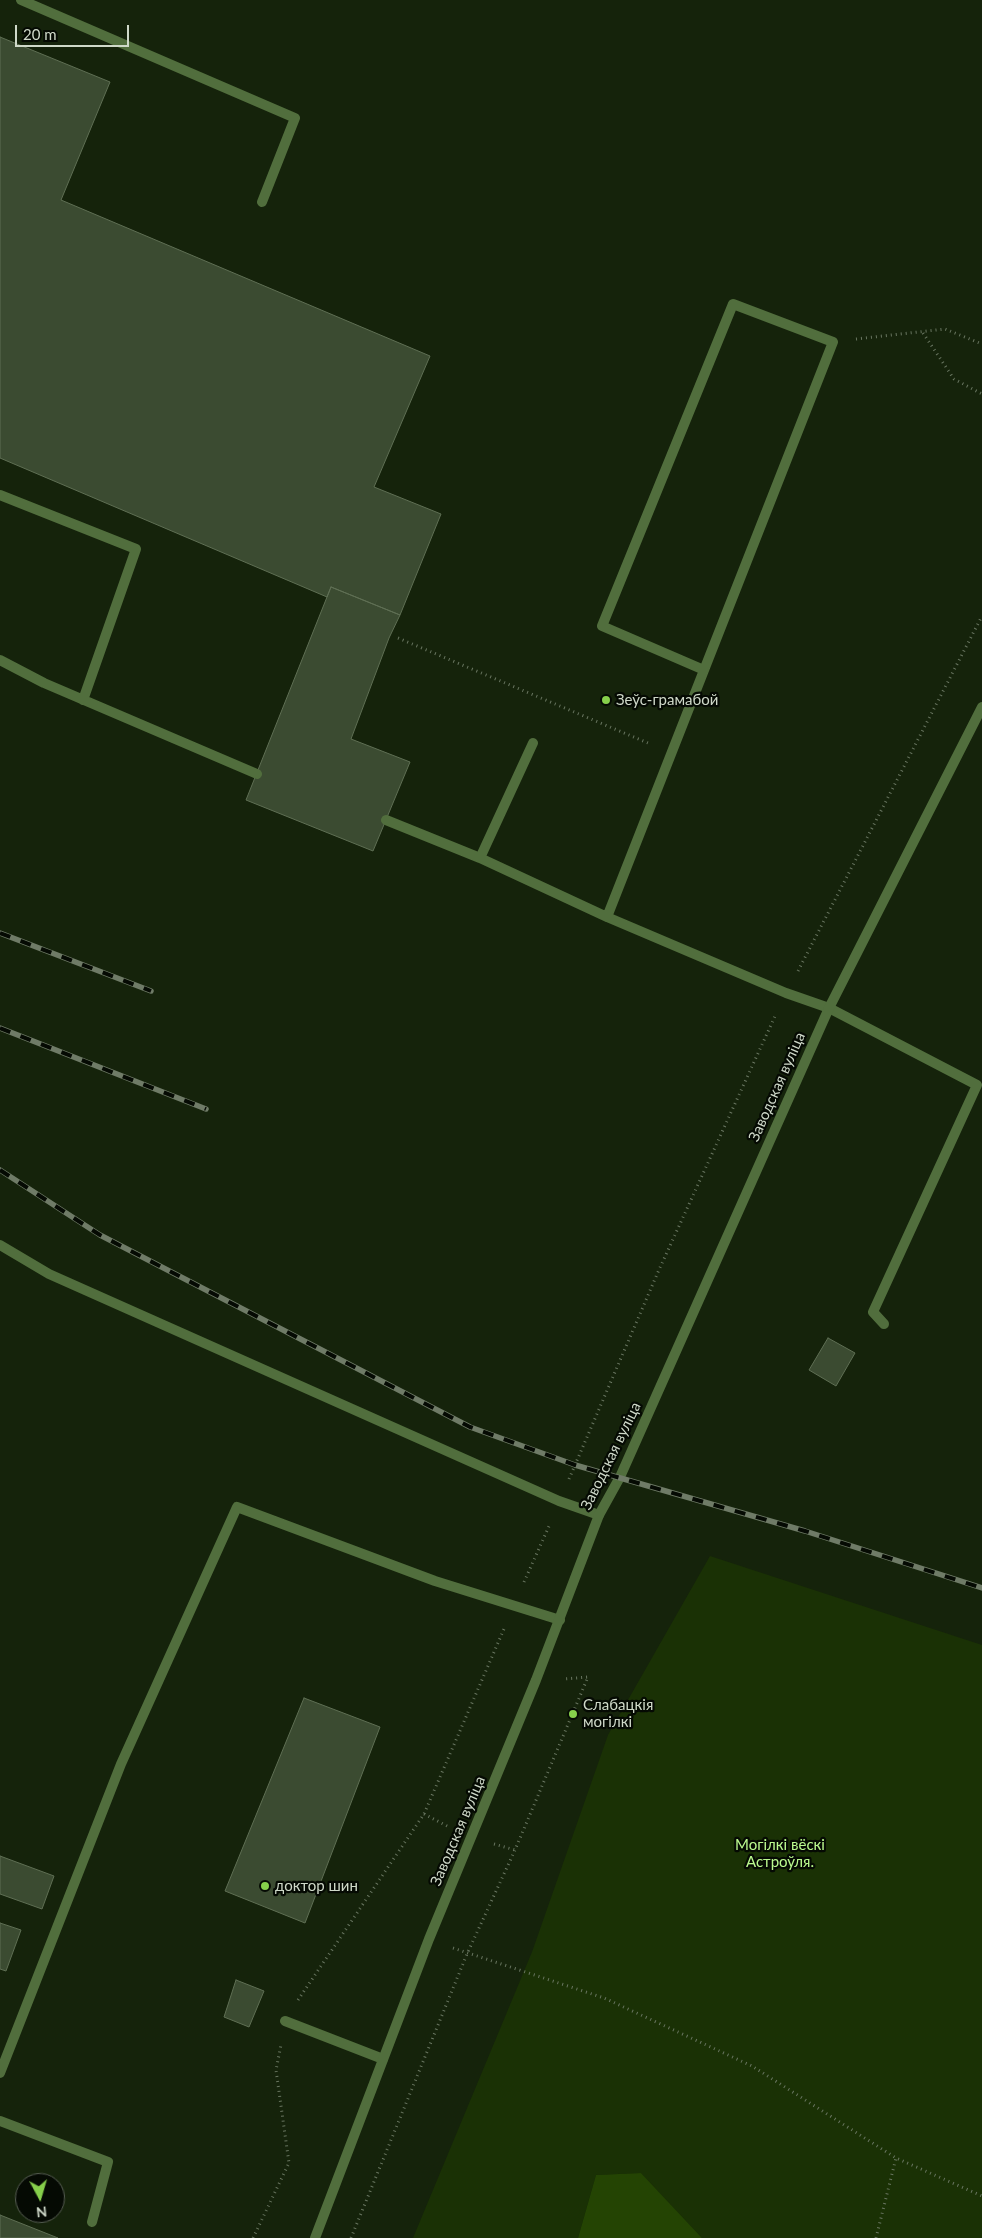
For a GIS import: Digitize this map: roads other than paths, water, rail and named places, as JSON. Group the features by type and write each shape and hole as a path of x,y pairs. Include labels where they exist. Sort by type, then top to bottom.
{"street":[{"path":"22,0 296,118 262,202"},
{"path":"607,918 833,342 733,304 602,626 704,670"},
{"path":"0,495 136,549 83,700"},
{"path":"0,660 44,683 257,774"},
{"name":"Заводская вуліца","path":"315,2238 429,1939 560,1620 598,1515 620,1477 829,1008 982,707"},
{"path":"480,858 533,743"},
{"path":"386,820 480,858 607,918 786,993 829,1008 977,1084 873,1312 884,1324"},
{"path":"0,1245 49,1274 559,1501 598,1515"},
{"path":"0,2073 121,1764 237,1507 435,1581 560,1620"},
{"path":"285,2021 383,2059"},
{"path":"0,2121 108,2162 92,2222"}],"railway":[{"path":"0,933 151,991"},
{"path":"0,1028 206,1109"},
{"path":"0,1170 100,1235 470,1427 575,1465 805,1531 982,1588"}],"place":[{"name":"Зеўс-грамабой","path":"606,700"},
{"name":"Слабацкія могілкі","path":"573,1714"},
{"name":"доктор шин","path":"265,1886"}],"park label":[{"name":"Могілкі вёскі Астроўля.","path":"780,1854"}]}
